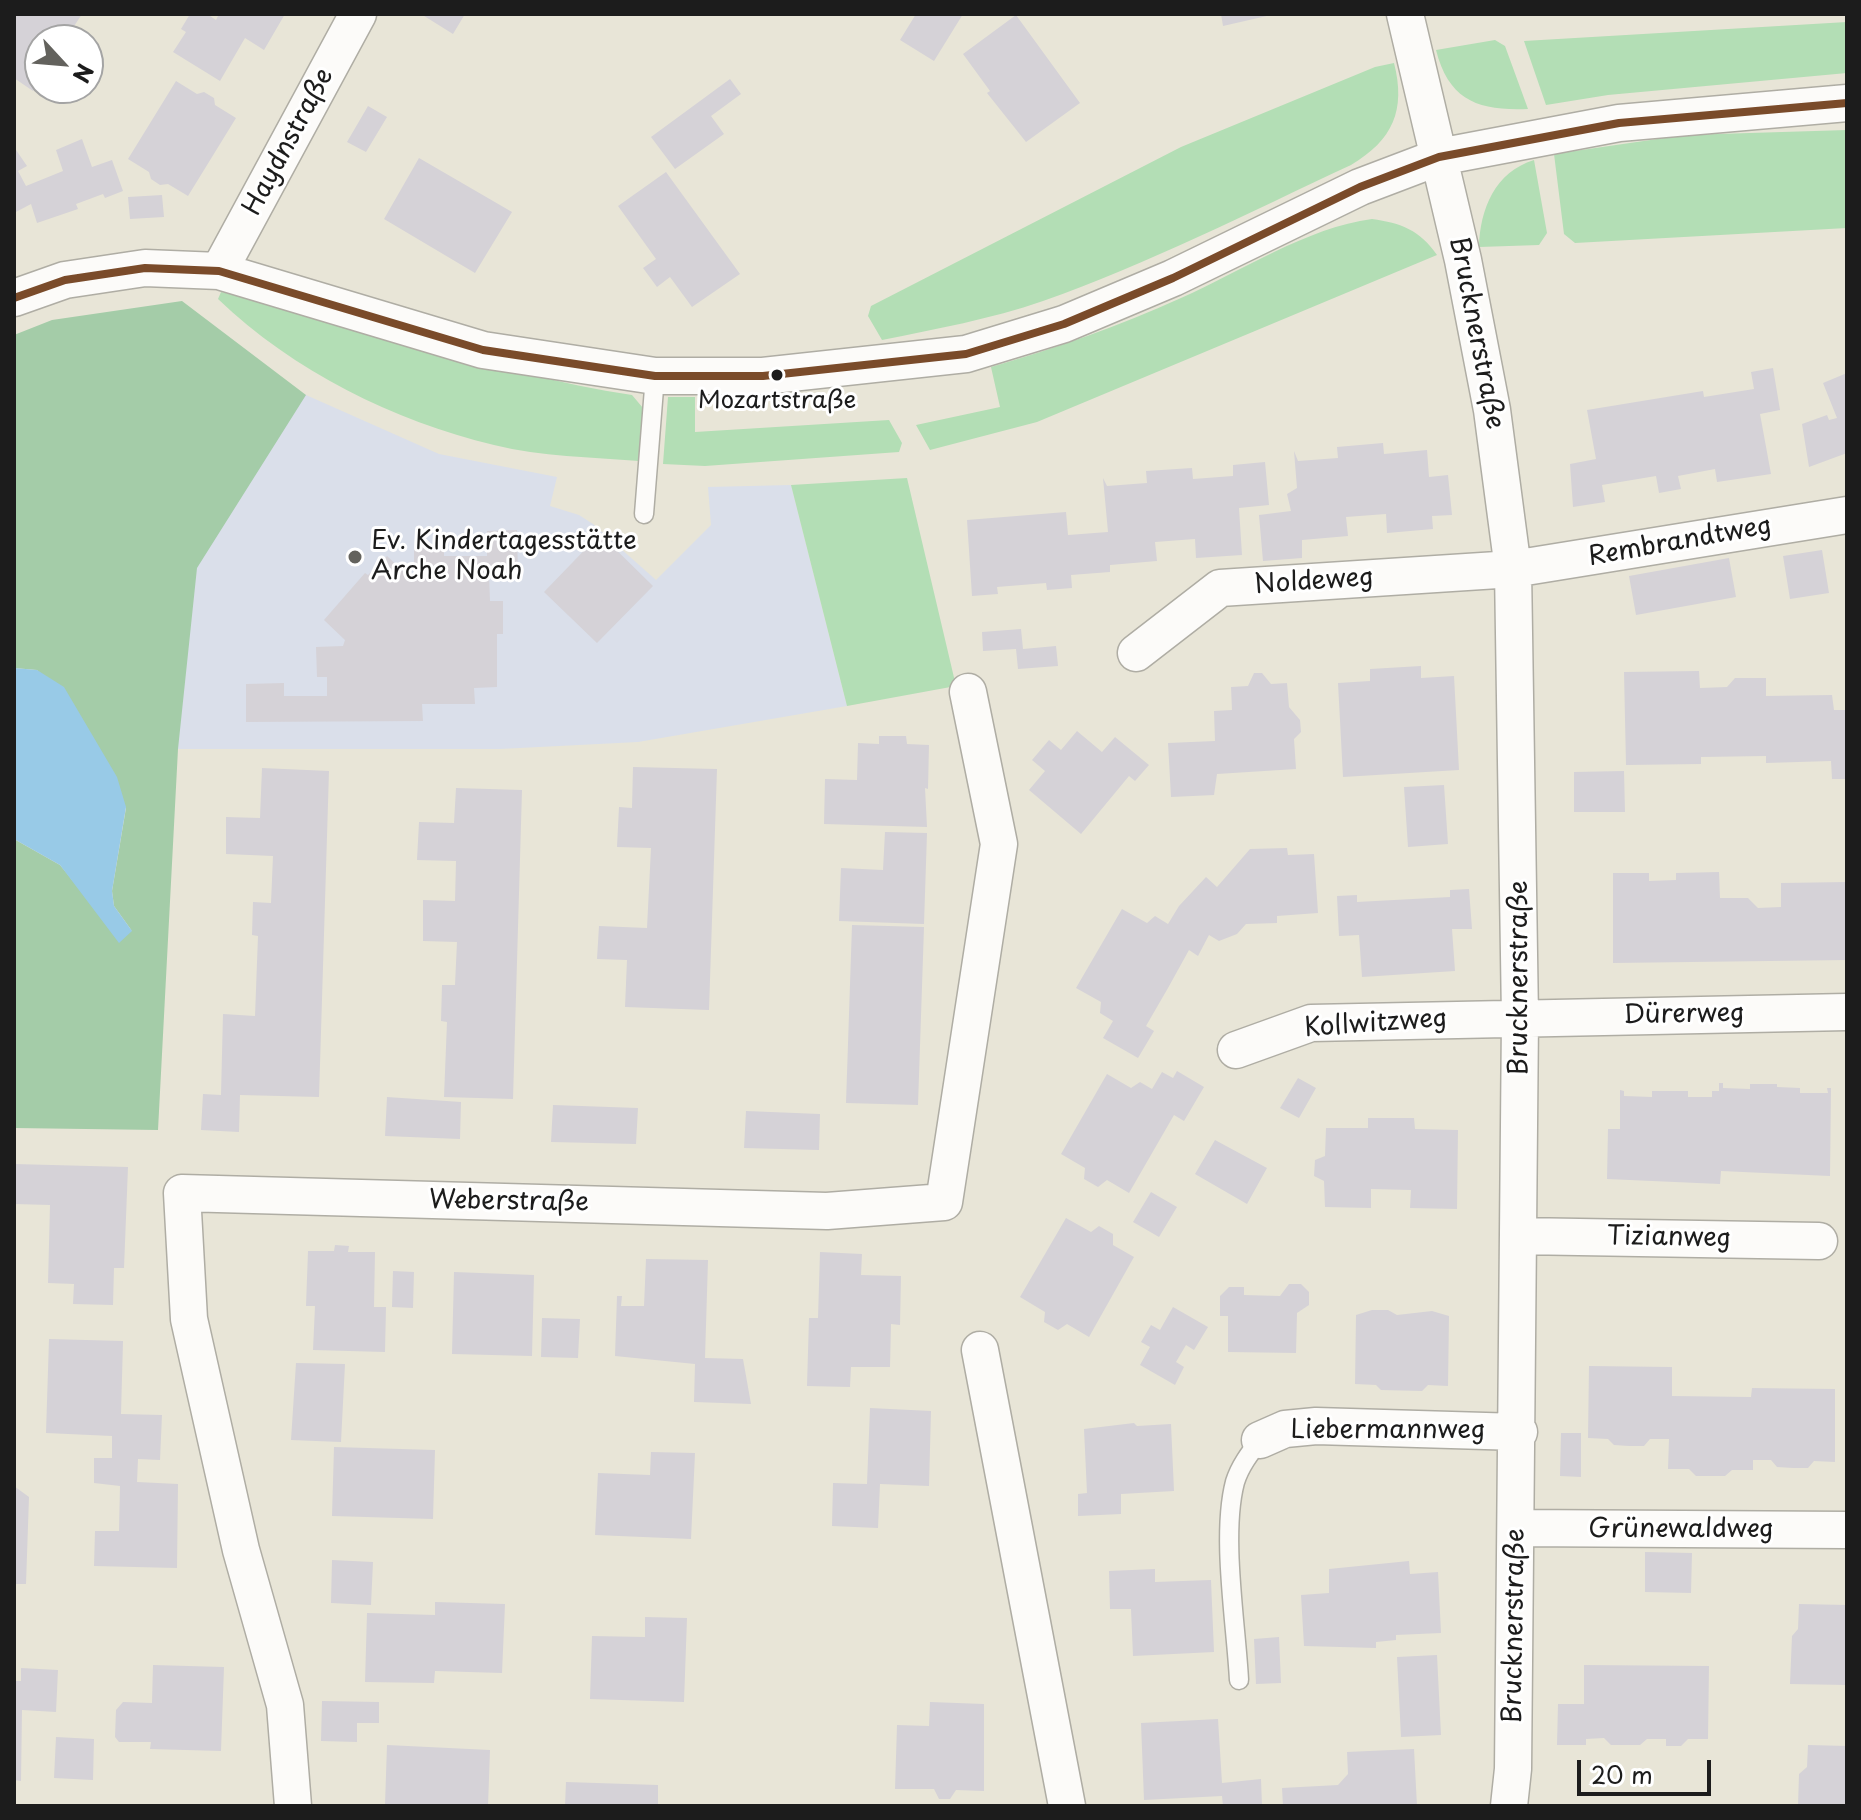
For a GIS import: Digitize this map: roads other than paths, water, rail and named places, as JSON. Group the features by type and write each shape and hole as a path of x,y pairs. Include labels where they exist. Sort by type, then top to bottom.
{"street":[{"name":"Haydnstraße","path":"219,271 358,14"},
{"name":"Brucknerstraße","path":"1405,14 1439,157 1492,410 1513,569 1520,1018 1519,1432 1513,1769 1509,1806"},
{"path":"14,298 65,280 145,268 219,271 483,350 655,376 763,376 966,354 1064,324 1173,278 1360,187 1439,157 1619,123 1847,103"},
{"name":"Rembrandtweg","path":"1513,569 1847,515"},
{"name":"Noldeweg","path":"1136,653 1220,588 1513,569"},
{"name":"Weberstraße","path":"293,1806 285,1705 241,1550 189,1319 182,1193 827,1211 944,1202 999,844 968,692"},
{"name":"Dürerweg","path":"1520,1018 1847,1012"},
{"name":"Kollwitzweg","path":"1236,1050 1311,1023 1520,1018"},
{"name":"Tizianweg","path":"1519,1236 1819,1241"},
{"path":"980,1350 1067,1806"},
{"name":"Liebermannweg","path":"1260,1440 1285,1429 1316,1426 1519,1432"},
{"name":"Grünewaldweg","path":"1516,1528 1847,1530"}],"lane":[{"path":"644,514 655,376"},
{"path":"1239,1680 1229,1516 1244,1460 1260,1440"}],"water":[{"path":"14,668 37,670 64,687 117,777 126,807 112,891 114,906 132,931 119,943 60,865 14,839"}],"place":[{"name":"Mozartstraße","path":"777,375"},
{"name":"Ev. Kindertagesstätte Arche Noah","path":"355,557"}]}
